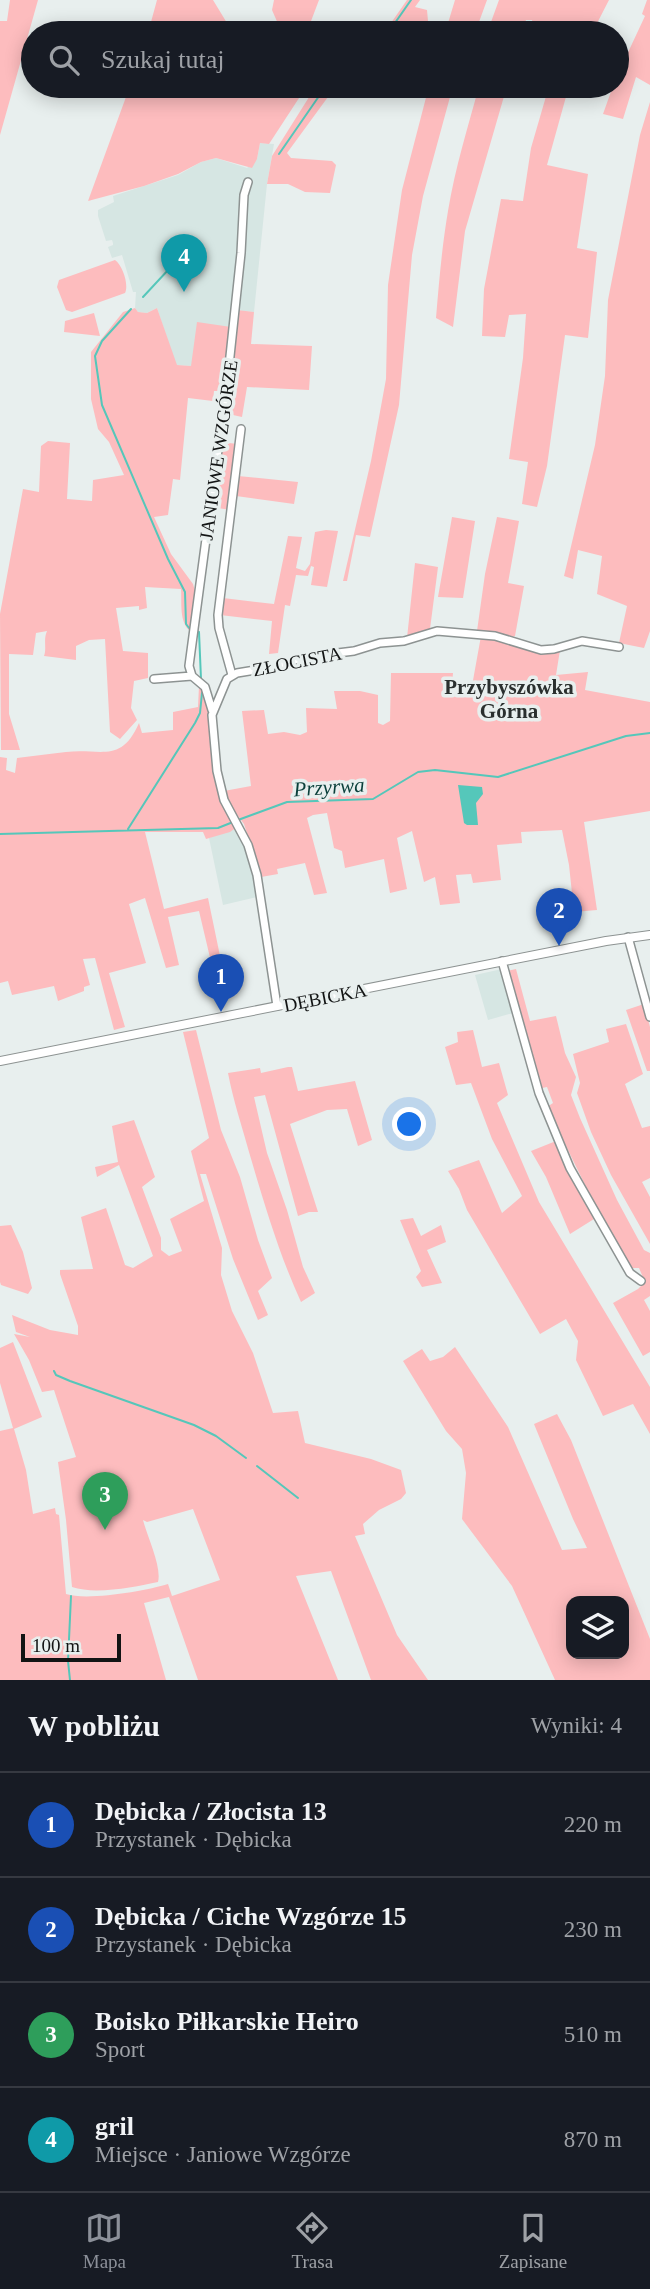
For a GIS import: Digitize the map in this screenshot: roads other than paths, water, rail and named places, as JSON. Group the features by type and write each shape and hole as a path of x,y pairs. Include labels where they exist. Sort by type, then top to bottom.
{"street":[{"name":"JANIOWE WZGÓRZE","path":"192,676 189,666 192,636 228,375 241,253 244,195 248,182"},
{"path":"232,675 218,615 241,429"},
{"name":"ZŁOCISTA","path":"212,710 232,675 275,667 305,657 404,641 437,631 495,636 541,650 554,649 582,640 620,647"},
{"path":"154,679 192,676 205,687 212,710 221,791 253,857 261,889 269,963 277,1006"},
{"name":"DĘBICKA","path":"0,1061 502,961 650,935"},
{"path":"628,937 650,1017"},
{"path":"502,961 537,1086 570,1168 630,1273 641,1281"}],"water":[{"path":"458,785 482,787 483,794 476,803 478,825 464,823"}],"waterway":[{"path":"396,21 411,0"},
{"path":"279,154 318,98"},
{"path":"143,297 195,241"},
{"path":"131,309 102,341 95,356 102,405 168,559 185,592 186,624 189,628"},
{"path":"196,631 199,632 201,679"},
{"path":"128,829 195,723 200,713 202,693"},
{"name":"Przyrwa","path":"238,820 287,802 373,799 418,772 435,770 498,777 626,736 650,733"},
{"name":"Przyrwa","path":"0,834 218,828 233,822"},
{"path":"54,1371 56,1375 70,1381 194,1425 216,1436 246,1458"},
{"path":"257,1466 298,1498"},
{"path":"70,1680 68,1661 71,1596"}],"place":[{"name":"gril","path":"184,292"},
{"name":"Dębicka / Ciche Wzgórze 15","path":"559,946"},
{"name":"Dębicka / Złocista 13","path":"221,1012"},
{"name":"Boisko Piłkarskie Heiro","path":"105,1530"}],"district":[{"name":"Przybyszówka Górna","path":"509,699"}]}
